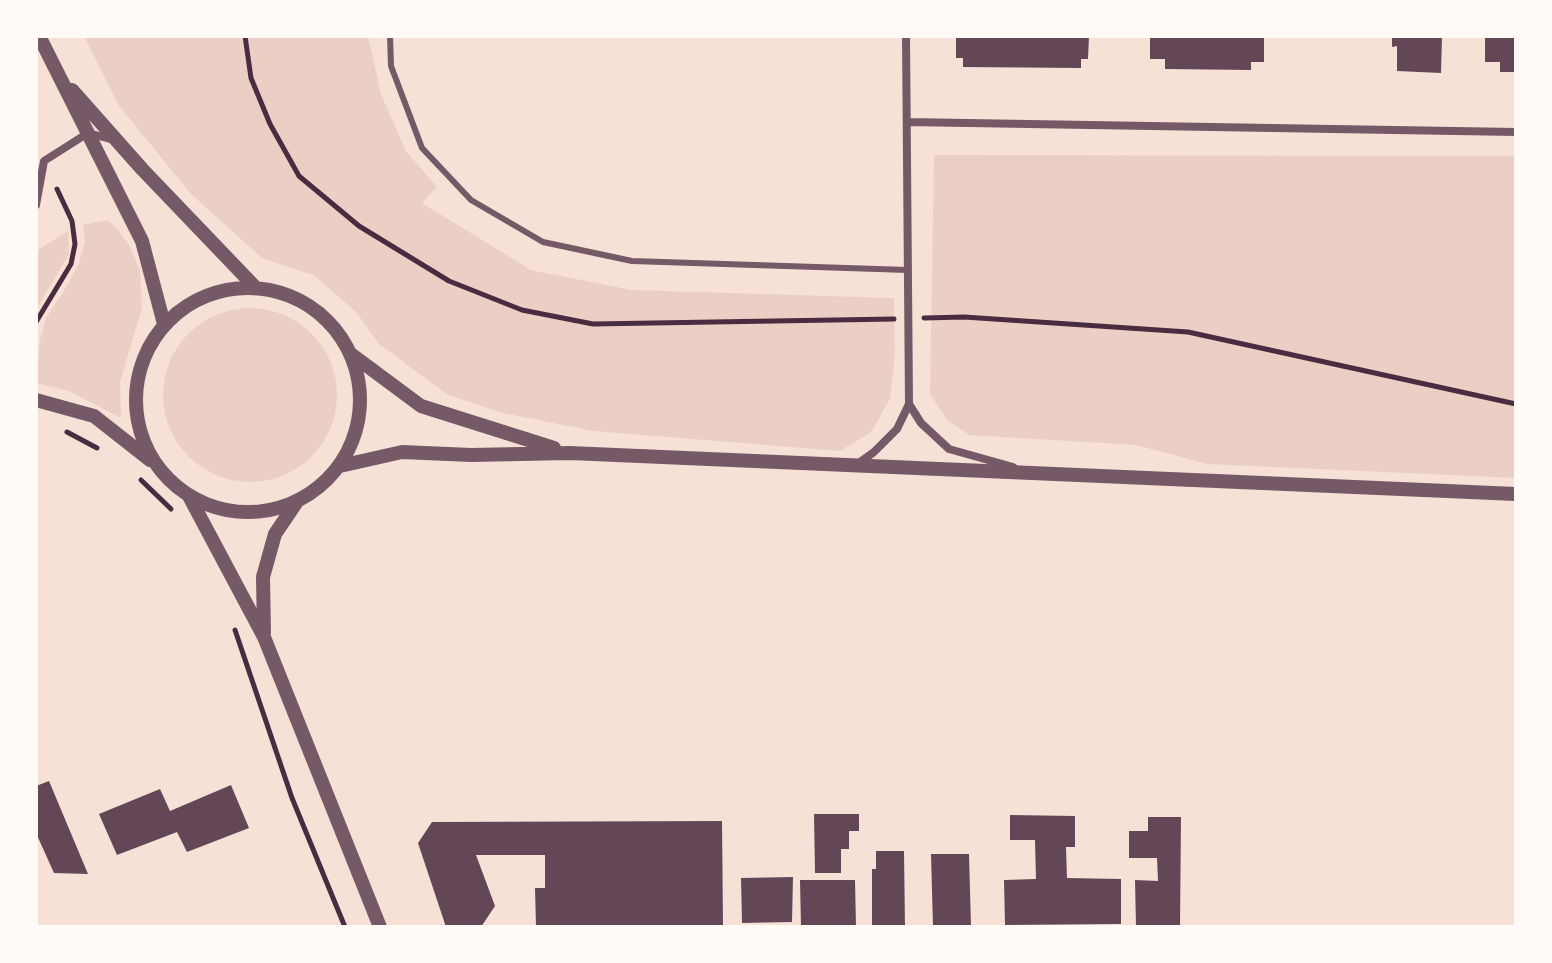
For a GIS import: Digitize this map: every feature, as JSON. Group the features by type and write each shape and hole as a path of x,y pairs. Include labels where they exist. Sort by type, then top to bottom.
{"street":[{"path":"39,36 142,241 164,324"},
{"path":"855,465 874,452 897,429 909,404 906,36"},
{"path":"59,75 255,287"},
{"path":"907,122 1516,132"},
{"path":"36,205 44,161 88,133 119,141"},
{"path":"36,400 94,416 153,463 170,483 190,498 224,511 261,513 296,503 320,487 340,466 357,431 360,392 351,354 334,328 312,307 285,293 255,287 222,290 190,303 164,324 144,355 135,392 138,429 153,463"},
{"path":"351,354 421,406 570,453"},
{"path":"909,404 921,423 949,449 1035,473"},
{"path":"340,466 402,452 471,455 570,453 1516,494"},
{"path":"190,498 264,637 380,927"},
{"path":"264,637 263,577 275,534 296,503"}],"lane":[{"path":"390,36 391,66 422,148 471,200 543,242 632,261 908,270"}],"path":[{"path":"245,36 251,78 270,124 299,176 359,226 449,281 522,310 593,324 896,319"},
{"path":"36,322 71,264 75,244 72,221"},
{"path":"929,318 964,317 1188,332 1516,404"},
{"path":"63,430 105,453"},
{"path":"136,476 177,516"},
{"path":"230,617 292,798 345,927"}],"shaded area":[{"path":"84,36 368,36 381,94 406,151 437,187 422,203 531,270 632,290 894,298 895,353 890,399 871,432 840,451 593,431 503,413 448,395 379,344 356,312 315,276 262,258 192,195 119,106"},
{"path":"934,155 1516,156 1516,478 1207,464 1136,445 969,435 947,420 930,394"},
{"path":"107,220 117,228 130,247 140,271 142,308 120,382 121,418 69,391 36,383 40,340 46,318 79,263 85,242 83,225"},
{"path":"68,231 69,254 36,310 36,251"},
{"path":"250,308 283,315 311,334 330,362 337,395 330,428 311,456 283,475 250,482 217,475 189,456 170,428 163,395 170,362 189,334 217,315"}],"building":[{"path":"956,36 1089,36 1088,59 1081,59 1081,68 963,67 963,58 956,58"},
{"path":"1150,36 1264,36 1264,62 1251,62 1251,70 1165,69 1165,59 1150,59"},
{"path":"1392,36 1442,36 1441,73 1397,71 1397,46 1392,47"},
{"path":"1485,36 1516,36 1516,72 1500,72 1500,62 1485,62"},
{"path":"49,781 88,874 54,873 36,833 36,786"},
{"path":"231,785 249,828 187,852 177,832 117,855 99,814 160,789 170,811"},
{"path":"814,814 859,814 859,831 849,831 849,849 841,849 841,873 815,873"},
{"path":"1010,815 1075,816 1075,847 1066,847 1067,878 1121,879 1121,924 1005,925 1004,880 1036,879 1035,840 1010,840"},
{"path":"1148,817 1181,817 1180,927 1136,927 1135,880 1158,881 1157,858 1129,858 1129,831 1148,831"},
{"path":"722,821 723,925 536,926 535,888 545,888 545,855 476,855 495,906 481,927 446,927 418,843 432,822"},
{"path":"876,851 904,851 905,927 872,927 872,869 876,869"},
{"path":"931,854 969,854 971,927 933,927"},
{"path":"793,877 792,922 742,923 741,878"},
{"path":"800,880 855,880 856,927 801,927"}]}
